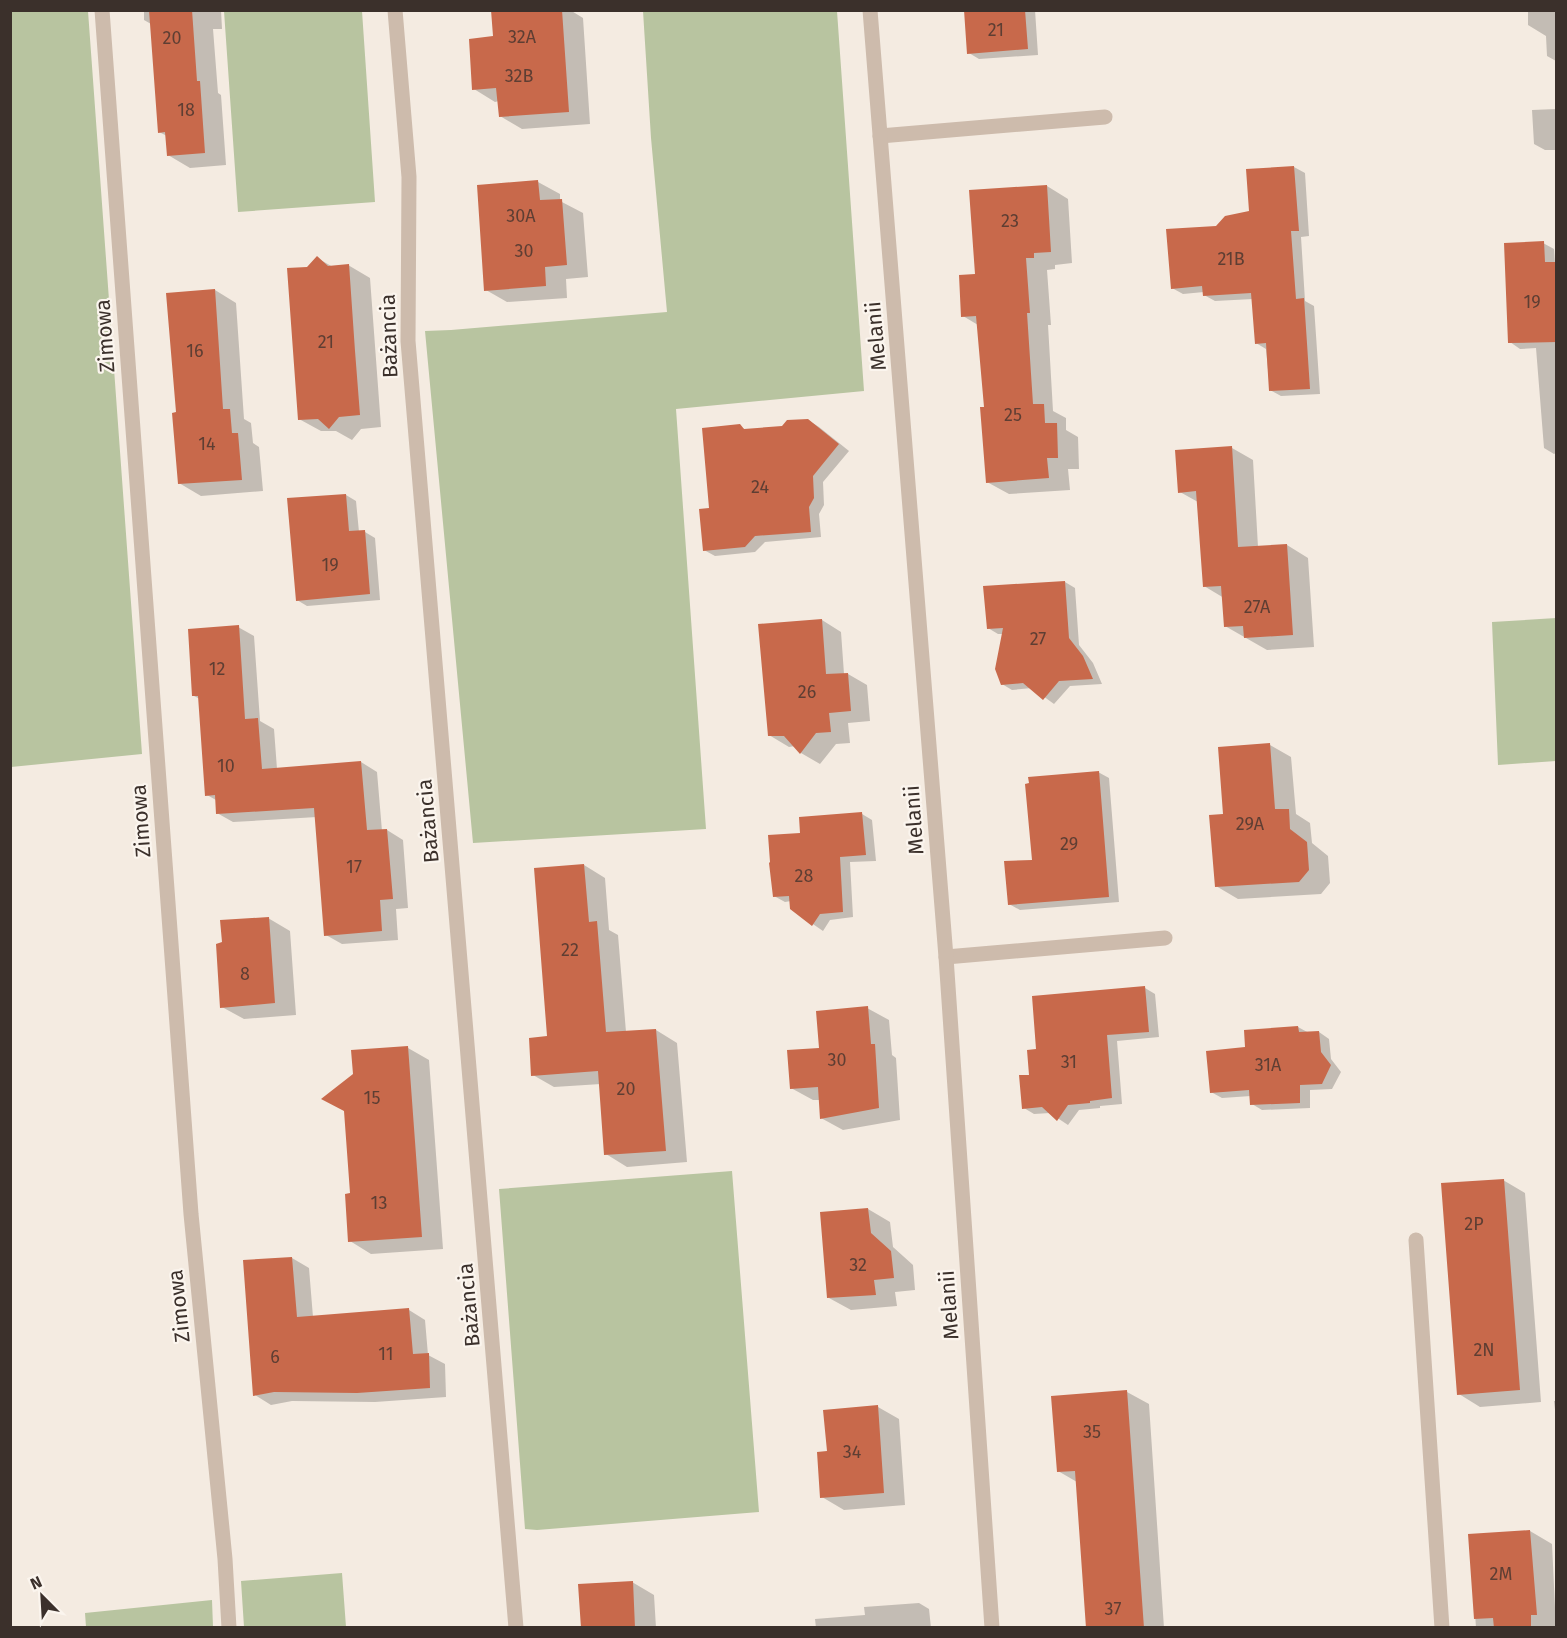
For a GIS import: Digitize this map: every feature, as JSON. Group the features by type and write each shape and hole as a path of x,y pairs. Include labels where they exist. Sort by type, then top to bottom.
{"street":[{"name":"Zimowa","path":"102,10 191,1214 225,1559 229,1628"},
{"name":"Bażancia","path":"395,10 409,177 408,341 516,1628"},
{"name":"Melanii","path":"870,10 946,957 992,1628"},
{"path":"880,136 1106,117"},
{"path":"946,957 1164,938"},
{"path":"1416,1240 1442,1628"}],"green space":[{"path":"11,10 88,11 142,754 11,767"},
{"path":"224,11 362,11 375,202 238,212"},
{"path":"643,11 837,11 864,391 676,409 706,829 473,843 425,331 667,312 651,138"},
{"path":"1556,618 1556,761 1498,765 1492,622"},
{"path":"732,1171 759,1512 537,1530 525,1529 499,1189"},
{"path":"342,1573 346,1627 244,1627 241,1581"},
{"path":"212,1600 213,1627 86,1627 85,1613"}],"building":[{"path":"149,10 192,10 205,153 167,156 165,132 158,133"},
{"path":"491,10 562,10 569,112 499,117 496,88 472,90 469,39 493,36"},
{"path":"964,10 1025,10 1028,49 967,54"},
{"path":"1294,166 1299,231 1291,231 1296,299 1304,298 1310,389 1269,391 1266,343 1255,344 1251,293 1203,296 1202,286 1171,289 1166,229 1216,226 1225,216 1249,211 1246,169"},
{"path":"538,180 540,200 562,199 567,265 545,267 546,286 484,291 477,185"},
{"path":"1047,185 1051,252 1034,253 1034,258 1026,258 1030,313 1027,313 1033,404 1044,404 1045,423 1057,423 1058,458 1047,458 1049,478 986,483 980,407 984,407 976,316 961,317 959,275 975,274 969,190"},
{"path":"1544,241 1545,262 1557,262 1557,342 1508,343 1504,243"},
{"path":"317,256 328,266 349,264 360,415 339,417 329,429 318,419 298,420 287,268 307,267"},
{"path":"215,289 223,409 230,409 232,433 238,433 242,480 178,484 172,413 176,412 166,293"},
{"path":"808,419 839,444 813,476 814,498 809,507 811,532 755,536 745,547 703,551 699,509 709,508 702,428 740,424 744,429 782,426 787,420"},
{"path":"1232,446 1238,547 1287,544 1293,635 1244,638 1243,626 1224,627 1221,586 1203,587 1196,491 1178,493 1175,450"},
{"path":"346,494 349,531 365,530 370,594 296,601 287,498"},
{"path":"1065,581 1069,638 1083,656 1093,679 1059,681 1043,700 1023,683 1001,685 995,669 1003,628 987,629 983,586"},
{"path":"822,619 826,674 848,673 851,711 829,713 831,732 816,733 800,754 784,736 768,736 758,624"},
{"path":"239,625 245,719 258,718 262,769 361,761 367,830 387,829 393,899 380,900 382,931 324,936 314,808 216,814 215,795 205,796 198,696 192,696 188,629"},
{"path":"1270,743 1275,809 1289,809 1290,829 1307,842 1309,870 1299,882 1215,887 1209,815 1223,814 1218,747"},
{"path":"1099,771 1109,897 1008,905 1004,861 1032,860 1025,784 1029,783 1028,777"},
{"path":"862,812 866,855 840,857 843,912 820,914 812,926 790,909 789,896 773,897 768,835 800,833 799,817"},
{"path":"584,864 589,922 597,921 606,1032 656,1029 666,1151 604,1155 598,1071 531,1076 529,1038 547,1036 534,868"},
{"path":"269,917 275,1003 220,1008 216,944 222,942 220,920"},
{"path":"1145,986 1149,1032 1107,1035 1112,1098 1068,1105 1057,1121 1042,1107 1022,1109 1019,1075 1029,1075 1027,1050 1036,1049 1032,996"},
{"path":"868,1006 871,1044 875,1044 879,1108 820,1119 818,1087 790,1089 787,1050 819,1048 816,1011"},
{"path":"1298,1026 1299,1032 1319,1031 1321,1052 1331,1065 1322,1084 1300,1085 1300,1103 1250,1105 1249,1090 1210,1093 1206,1051 1245,1047 1244,1030"},
{"path":"408,1046 422,1237 348,1242 345,1194 350,1193 344,1111 321,1099 353,1074 351,1050"},
{"path":"1504,1179 1520,1390 1457,1395 1441,1183"},
{"path":"868,1208 871,1233 891,1251 894,1278 874,1280 876,1295 827,1298 820,1212"},
{"path":"292,1257 297,1317 409,1308 413,1354 429,1353 430,1388 357,1393 274,1392 253,1396 243,1260"},
{"path":"1127,1390 1144,1628 1086,1628 1075,1471 1057,1472 1051,1396"},
{"path":"878,1405 884,1493 820,1498 817,1452 827,1451 823,1410"},
{"path":"1530,1530 1537,1615 1531,1615 1531,1628 1494,1628 1493,1618 1474,1619 1468,1534"},
{"path":"633,1581 635,1628 581,1628 578,1584"}]}
